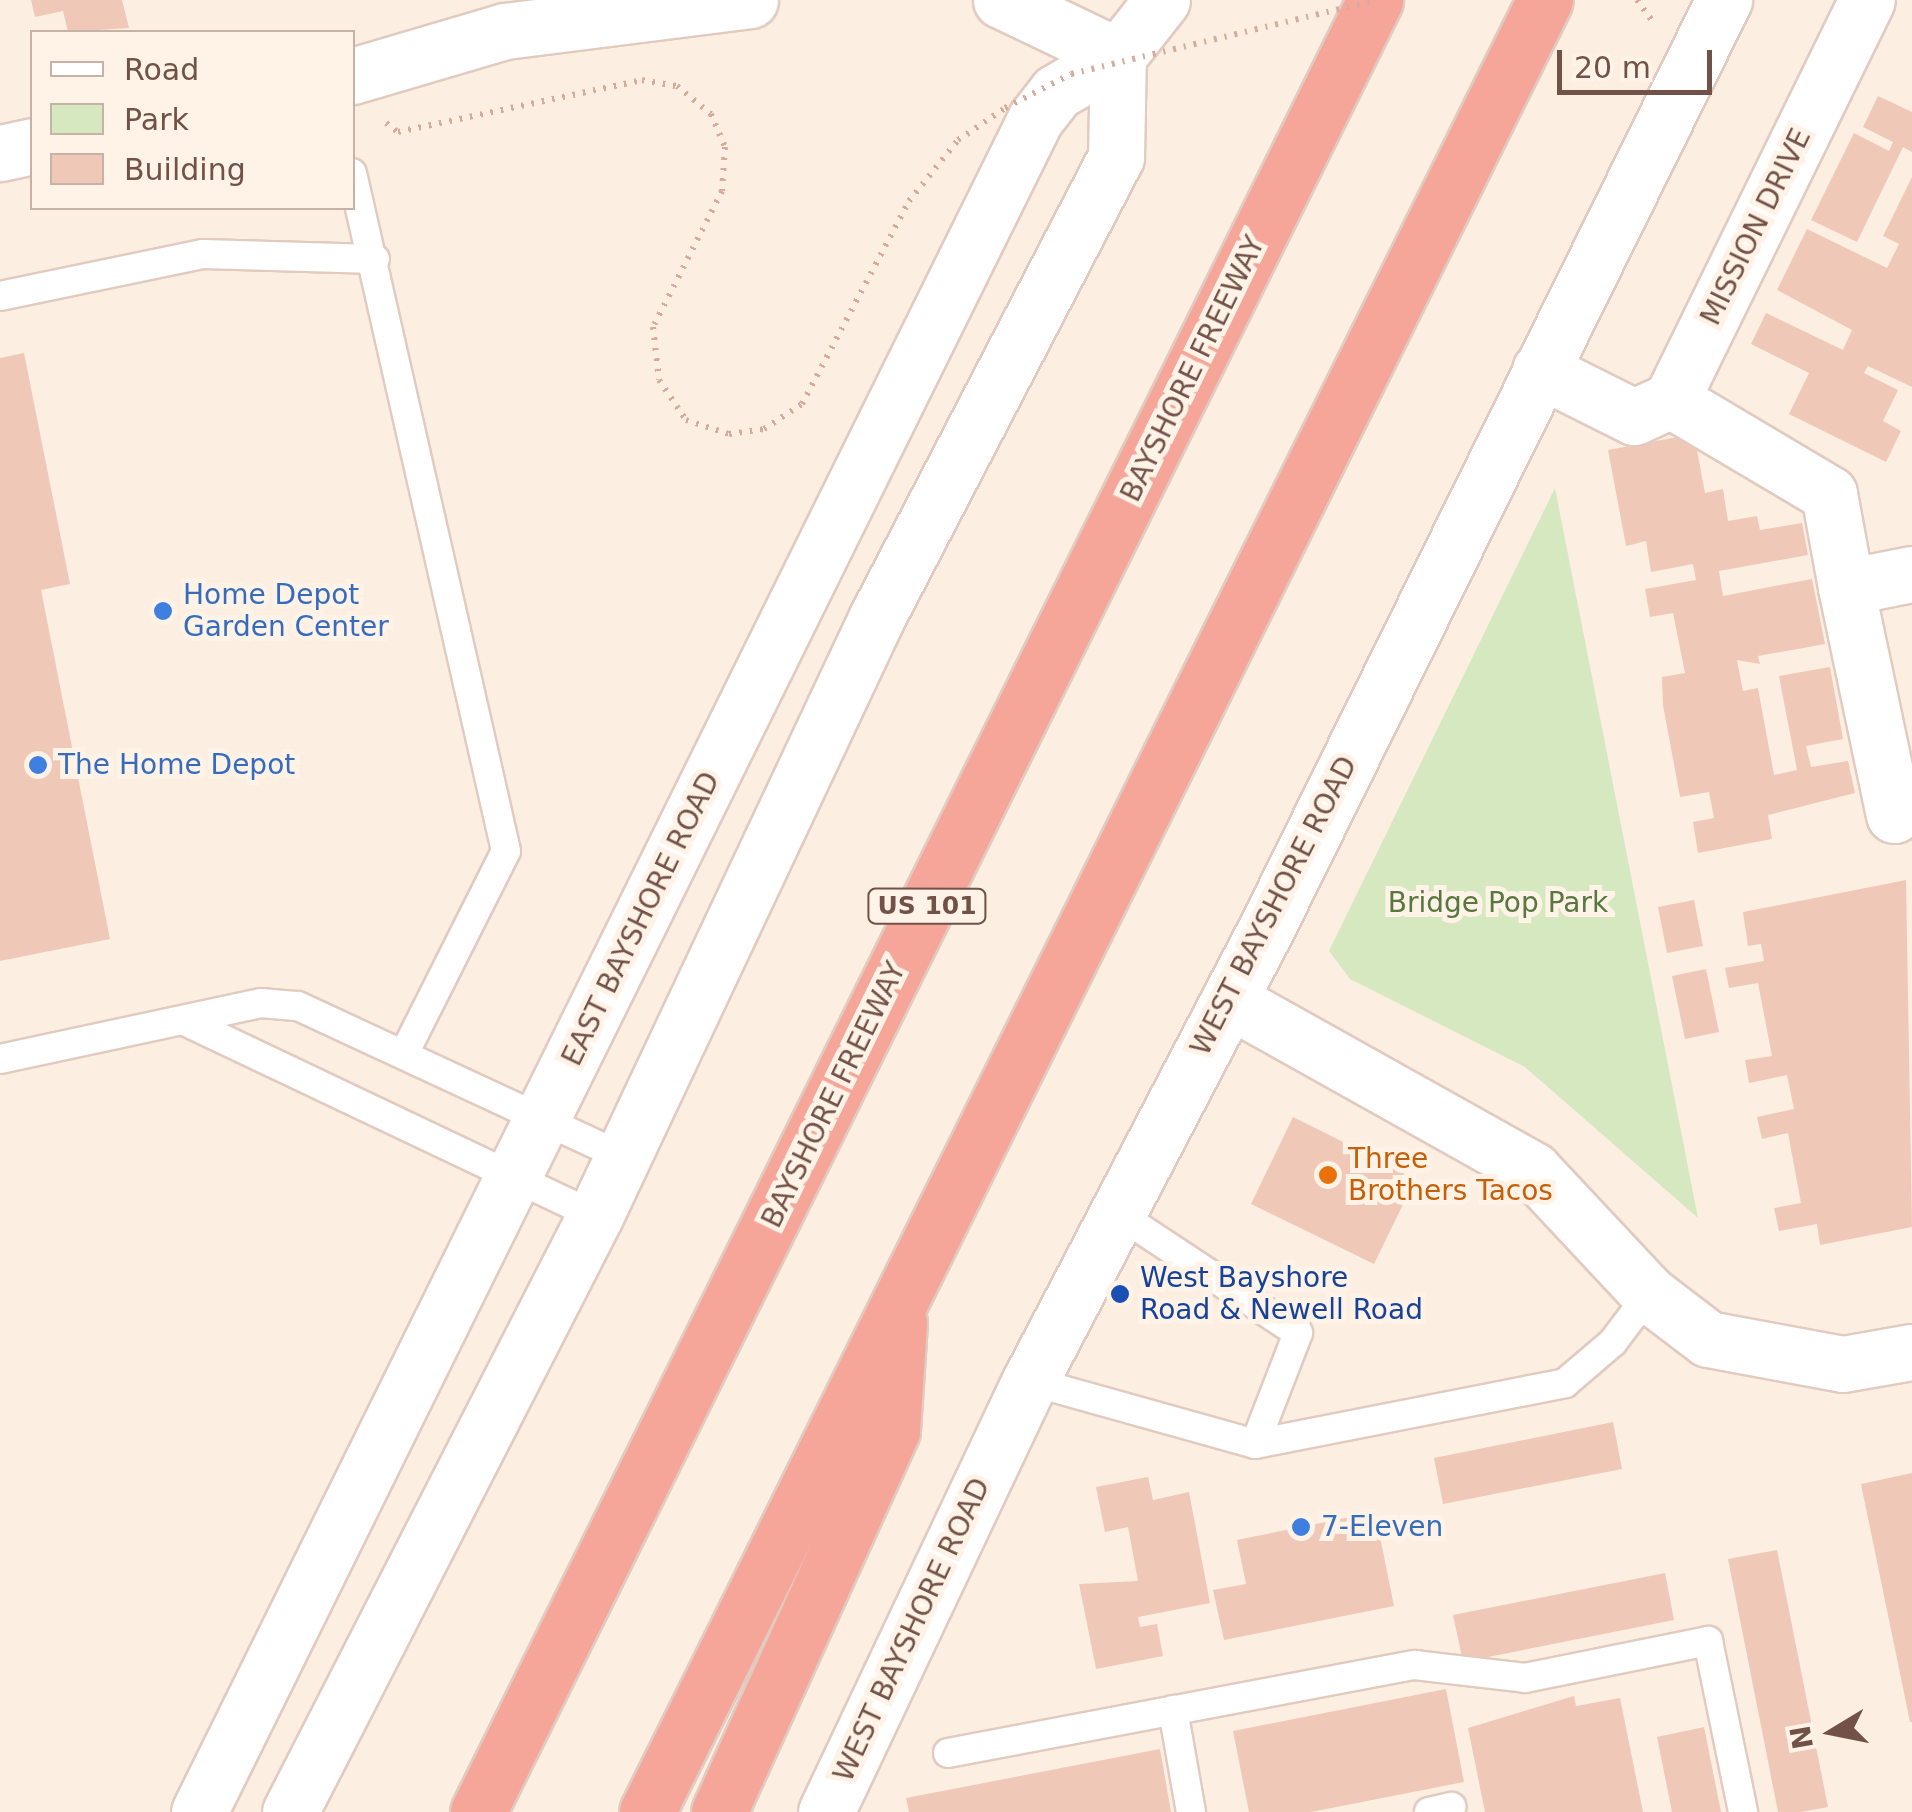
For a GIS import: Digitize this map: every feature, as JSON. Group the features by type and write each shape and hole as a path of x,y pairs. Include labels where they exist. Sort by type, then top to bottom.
{"highway":[{"name":"BAYSHORE FREEWAY","path":"478,1812 1376,0"},
{"path":"647,1812 1544,0"},
{"path":"720,1812 892,1430 900,1300"}],"street":[{"path":"360,93 505,32 750,0"},
{"path":"290,1812 623,1157 876,617 1116,156 1118,56 1000,0"},
{"name":"EAST BAYSHORE ROAD","path":"199,1812 1036,118 1056,92 1118,56 1162,0"},
{"name":"WEST BAYSHORE ROAD","path":"826,1812 1030,1380 1228,1000 1724,0"},
{"name":"MISSION DRIVE","path":"1672,400 1867,0"},
{"path":"0,153 30,146"},
{"path":"1540,370 1634,417 1672,400 1829,494 1894,815"},
{"path":"1846,586 1912,574"},
{"path":"1228,1000 1533,1170 1649,1294 1708,1338 1786,1359 1843,1364 1912,1352"}],"lane":[{"path":"355,184 506,851 405,1052"},
{"path":"0,296 203,254 375,259"},
{"path":"0,1059 187,1022 261,1003 298,1006 405,1052 623,1157"},
{"path":"187,1022 594,1216"},
{"path":"1116,1214 1298,1333 1256,1444"},
{"path":"1030,1380 1256,1444 1565,1383 1613,1342 1649,1294"},
{"path":"948,1752 1415,1666 1524,1678 1708,1641 1743,1812"},
{"path":"1173,1710 1192,1812"}],"path":[{"path":"360,93 398,132 642,80 677,86 710,114 725,147 722,191 653,327 659,380 686,420 729,434 764,430 802,404 910,201 958,140 989,119 1071,74 1376,0"}],"green space":[{"name":"Bridge Pop Park","path":"1555,488 1698,1218 1525,1067 1350,979 1329,951"}],"building":[{"path":"31,0 122,0 129,28 68,30 63,11 35,17"},
{"path":"1878,96 1912,112 1912,152 1903,147 1857,242 1811,220 1854,133 1889,151 1893,142 1863,127"},
{"path":"1912,177 1912,387 1868,366 1864,373 1898,390 1883,421 1901,431 1886,462 1789,414 1809,373 1751,344 1766,313 1843,350 1852,330 1777,290 1807,229 1887,268 1899,244 1883,236"},
{"name":"The Home Depot","path":"24,353 70,584 41,590 110,939 0,961 0,358"},
{"path":"1694,434 1705,493 1723,489 1728,521 1757,516 1760,530 1802,523 1808,555 1719,571 1723,596 1812,579 1825,644 1758,656 1760,664 1737,660 1743,691 1758,688 1774,775 1797,770 1779,676 1830,667 1843,739 1806,746 1811,767 1848,761 1855,793 1768,815 1772,839 1698,853 1693,822 1714,818 1709,792 1680,797 1663,705 1662,677 1685,673 1673,613 1650,617 1645,589 1696,580 1693,564 1651,572 1646,541 1626,546 1608,450"},
{"path":"1906,880 1912,1227 1820,1245 1817,1224 1779,1231 1774,1208 1801,1203 1788,1133 1762,1139 1757,1117 1794,1109 1787,1075 1749,1083 1745,1060 1772,1056 1758,983 1729,988 1725,968 1764,961 1761,944 1748,946 1743,912"},
{"path":"1694,900 1703,946 1667,953 1658,907"},
{"path":"1706,969 1719,1032 1685,1039 1672,976"},
{"path":"1293,1117 1416,1178 1374,1264 1251,1204"},
{"path":"1613,1422 1622,1469 1443,1504 1434,1458"},
{"path":"1912,1473 1912,1722 1910,1722 1861,1484"},
{"path":"1148,1477 1153,1500 1189,1492 1210,1603 1138,1617 1140,1627 1157,1624 1163,1656 1096,1669 1079,1584 1138,1581 1128,1527 1105,1532 1096,1487"},
{"path":"1375,1512 1394,1606 1224,1640 1213,1590 1246,1584 1237,1540"},
{"path":"1777,1550 1828,1807 1801,1812 1778,1812 1728,1559"},
{"path":"1665,1573 1674,1620 1463,1662 1453,1615"},
{"path":"1446,1689 1464,1782 1311,1812 1249,1812 1233,1731"},
{"path":"1574,1696 1576,1706 1620,1698 1643,1812 1485,1812 1468,1728"},
{"path":"1704,1727 1721,1812 1672,1812 1657,1737"},
{"path":"1160,1749 1171,1812 909,1812 906,1798"}],"place":[{"name":"Home Depot Garden Center","path":"163,611"},
{"name":"The Home Depot","path":"38,765"},
{"name":"Three Brothers Tacos","path":"1328,1175"},
{"name":"West Bayshore Road & Newell Road","path":"1120,1294"},
{"name":"7-Eleven","path":"1301,1527"}]}
